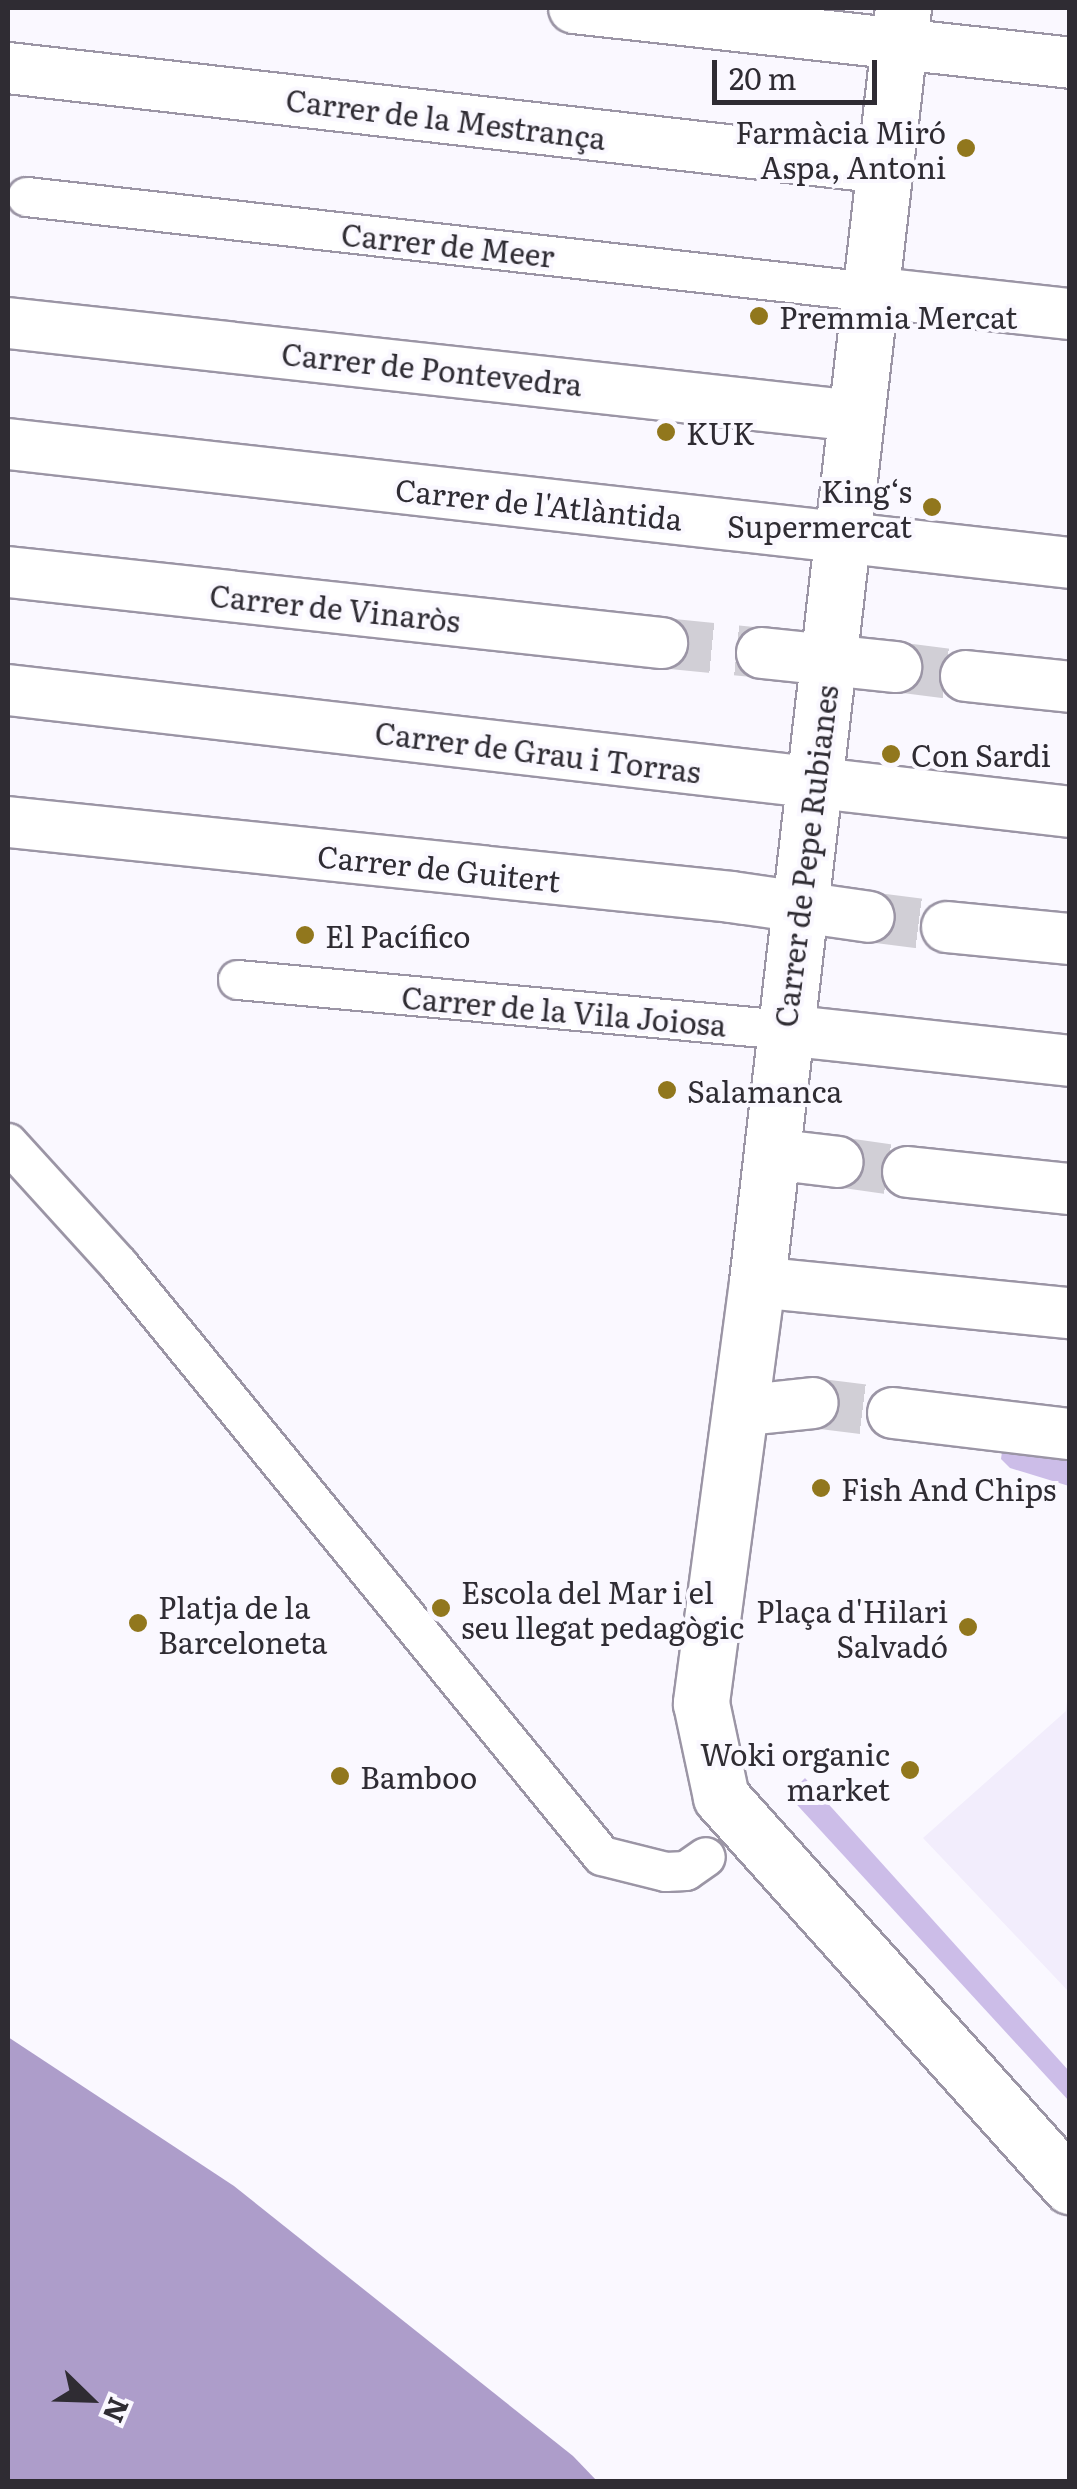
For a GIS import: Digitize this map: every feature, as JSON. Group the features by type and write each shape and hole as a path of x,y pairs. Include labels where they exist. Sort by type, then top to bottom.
{"street":[{"path":"574,8 901,25 1070,62"},
{"name":"Carrer de Pepe Rubianes","path":"901,25 796,909 756,1282 701,1703 720,1798 1070,2186"},
{"name":"Carrer de la Mestrança","path":"8,68 884,168"},
{"name":"Carrer de Meer","path":"27,197 870,292"},
{"path":"870,292 1070,314"},
{"name":"Carrer de Pontevedra","path":"8,323 856,416"},
{"name":"Carrer de l'Atlàntida","path":"8,444 1070,562"},
{"name":"Carrer de Vinaròs","path":"8,572 662,643"},
{"path":"762,653 896,667"},
{"path":"966,676 1070,687"},
{"name":"Carrer de Grau i Torras","path":"8,690 1070,812"},
{"name":"Carrer de Guitert","path":"8,822 712,894 869,918"},
{"path":"947,927 1070,939"},
{"name":"Carrer de la Vila Joiosa","path":"238,980 785,1030 1070,1061"},
{"path":"8,1143 119,1264 602,1856 620,1866 696,1864"},
{"path":"771,1154 838,1162"},
{"path":"908,1172 1070,1189"},
{"path":"756,1282 1070,1313"},
{"path":"738,1412 813,1402"},
{"path":"893,1413 1070,1434"}],"shaded area":[{"path":"1003,1444 1069,1452 1069,1486 1010,1468 1001,1459"},
{"path":"1069,1682 1070,1992 923,1838 1066,1711"},
{"path":"805,1778 1069,2071 1069,2101 788,1795"},
{"path":"8,2037 234,2186 573,2456 597,2481 8,2481"}],"tunnel":[{"path":"662,643 762,653"},
{"path":"896,667 966,676"},
{"path":"869,917 947,927"},
{"path":"838,1162 908,1172"},
{"path":"813,1403 893,1413"}],"place":[{"name":"Farmàcia Miró Aspa, Antoni","path":"966,148"},
{"name":"Premmia Mercat","path":"759,316"},
{"name":"KUK","path":"666,432"},
{"name":"King‘s Supermercat","path":"932,507"},
{"name":"Con Sardi","path":"891,754"},
{"name":"El Pacífico","path":"305,935"},
{"name":"Salamanca","path":"667,1090"},
{"name":"Fish And Chips","path":"821,1488"},
{"name":"Escola del Mar i el seu llegat pedagògic","path":"441,1608"},
{"name":"Platja de la Barceloneta","path":"138,1623"},
{"name":"Plaça d'Hilari Salvadó","path":"968,1627"},
{"name":"Woki organic market","path":"910,1770"},
{"name":"Bamboo","path":"340,1776"}]}
